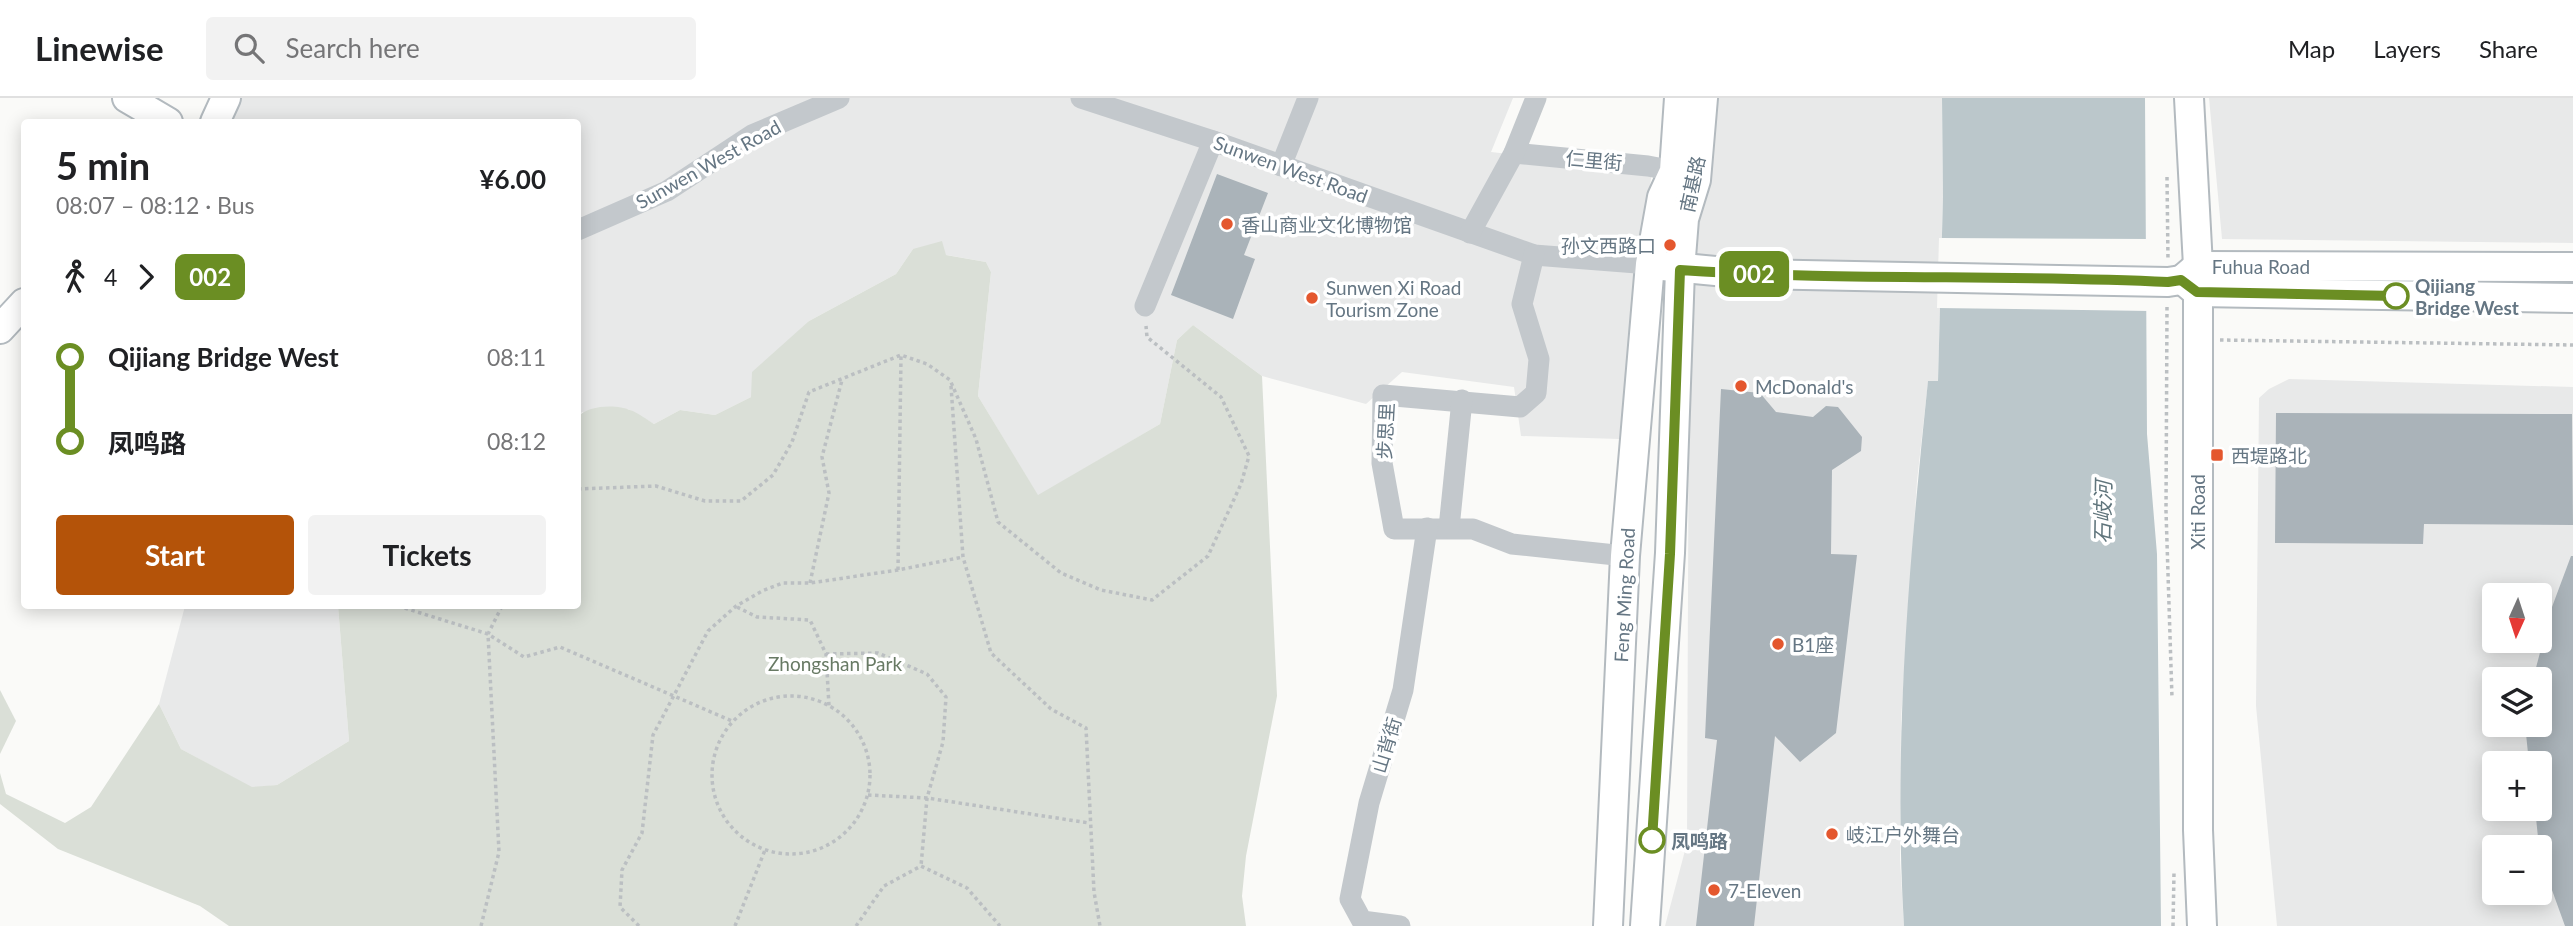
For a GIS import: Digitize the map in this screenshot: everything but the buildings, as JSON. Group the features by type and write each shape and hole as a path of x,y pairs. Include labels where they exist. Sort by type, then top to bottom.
{"main road":[{"path":"216,119 226,98"},
{"name":"南基路","path":"1650,264 1662,197 1674,171 1679,98"},
{"name":"南基路","path":"1680,270 1684,219 1696,180 1703,98"},
{"name":"Xiti Road","path":"2189,98 2181,280 2197,339 2198,830 2202,926"},
{"path":"133,106 161,119"},
{"name":"Sunwen West Road","path":"1650,264 1680,270 1747,274 2181,280"},
{"name":"Feng Ming Road","path":"1608,926 1625,556 1650,264"},
{"name":"Fuhua Road","path":"2181,280 2573,267"},
{"path":"1645,926 1670,554 1680,270"},
{"name":"Fuhua Road","path":"2181,280 2573,298"},
{"path":"0,328 21,306"}],"street":[{"name":"Sunwen West Road","path":"581,229 667,191 752,135 839,98"},
{"name":"Sunwen West Road","path":"1081,98 1103,101 1534,255 1650,264"},
{"path":"1281,166 1308,98"},
{"path":"1470,233 1514,153 1536,98"},
{"path":"1145,306 1213,141"},
{"name":"仁里街","path":"1514,153 1674,171"},
{"name":"步思里","path":"1534,255 1522,304 1539,359 1536,393 1520,407 1383,395 1382,463 1394,529 1473,528 1512,544 1625,556"},
{"path":"1449,528 1462,400"},
{"name":"山背街","path":"1400,926 1362,921 1350,899 1369,803 1403,690 1427,528"}],"path":[{"path":"2167,166 2181,280 2166,511 2172,705"},
{"path":"581,489 656,486 705,500 741,501 773,475 792,442 809,392 901,355 927,364 950,380 976,439 998,522 1061,573 1101,590 1152,600 1208,556 1241,484 1249,456 1221,397 1147,337 1145,306"},
{"path":"2197,339 2573,345"},
{"path":"898,570 901,355"},
{"path":"810,583 829,494 822,457 842,380"},
{"path":"950,380 963,557 991,653 1051,709 1086,728 1089,823 1094,892 1100,926"},
{"path":"639,926 620,907 622,870 642,833 653,735 708,631 736,606 783,583 810,583 963,557"},
{"path":"736,606 757,617 810,620 826,654 829,706"},
{"path":"408,609 488,634 524,657 560,647 733,721"},
{"path":"481,926 499,852 488,634 500,609"},
{"path":"826,654 878,653 927,674 946,697 943,742 927,798 921,866"},
{"path":"778,697 805,697 829,706 850,723 864,744 870,770 868,795 857,819 839,838 816,850 790,854 765,850 742,838 724,819 713,795 711,769 718,743 733,721 753,706 778,697"},
{"path":"868,795 927,798 1089,823"},
{"path":"735,926 765,850"},
{"path":"856,926 884,886 921,866"},
{"path":"921,866 967,888 1000,926"},
{"path":"2173,926 2174,871"}],"shaded area":[{"name":"Sunwen Xi Road Tourism Zone","path":"236,98 1513,98 1491,152 1652,170 1619,439 1521,436 1514,387 1402,372 1366,404 1262,376 1193,325 1177,340 1160,424 1038,496 978,396 991,272 986,262 913,249 896,274 809,321 751,397 715,415 680,410 654,424 628,409 581,413 581,119 227,119"},
{"path":"1715,98 1942,98 1943,197 1938,381 1928,382 1917,481 1901,720 1900,860 1904,926 1665,926 1687,843 1689,341 1698,206"},
{"path":"2209,98 2573,98 2573,243 2222,239"},
{"path":"2289,379 2573,387 2573,926 2277,926 2256,706 2259,398 2269,389"},
{"path":"184,609 338,609 349,741 277,785 252,788 181,749 159,704"}],"green space":[{"name":"Zhongshan Park","path":"942,241 946,255 986,262 991,272 978,396 1038,495 1160,424 1177,340 1193,325 1262,376 1277,696 1246,856 1242,896 1246,926 229,926 200,906 58,849 0,804 0,773 6,794 65,823 91,807 159,704 181,749 252,787 277,785 349,741 338,609 581,609 581,414 610,406 633,411 654,424 680,410 715,415 751,397 752,372 809,321 896,274 913,249"},
{"path":"0,690 16,721 0,754"}],"water":[{"name":"石岐河","path":"1942,98 2145,98 2147,434 2157,554 2161,926 1904,926 1900,790 1905,654 1928,381 1938,381 1943,197"}],"pier":[{"path":"1939,238 2150,239 2150,311 1937,308"}],"bus line":[{"name":"002","path":"1652,840 1670,554 1680,270 1917,278 2181,280 2197,292 2396,296"}],"place":[{"name":"香山商业文化博物馆","path":"1227,224"},
{"name":"孙文西路口","path":"1670,245"},
{"name":"Qijiang Bridge West","path":"2396,296"},
{"name":"Sunwen Xi Road Tourism Zone","path":"1312,298"},
{"name":"McDonald's","path":"1741,386"},
{"name":"西堤路北","path":"2217,455"},
{"name":"B1座","path":"1778,644"},
{"name":"岐江户外舞台","path":"1832,834"},
{"name":"凤鸣路","path":"1652,840"},
{"name":"7-Eleven","path":"1714,890"}]}
